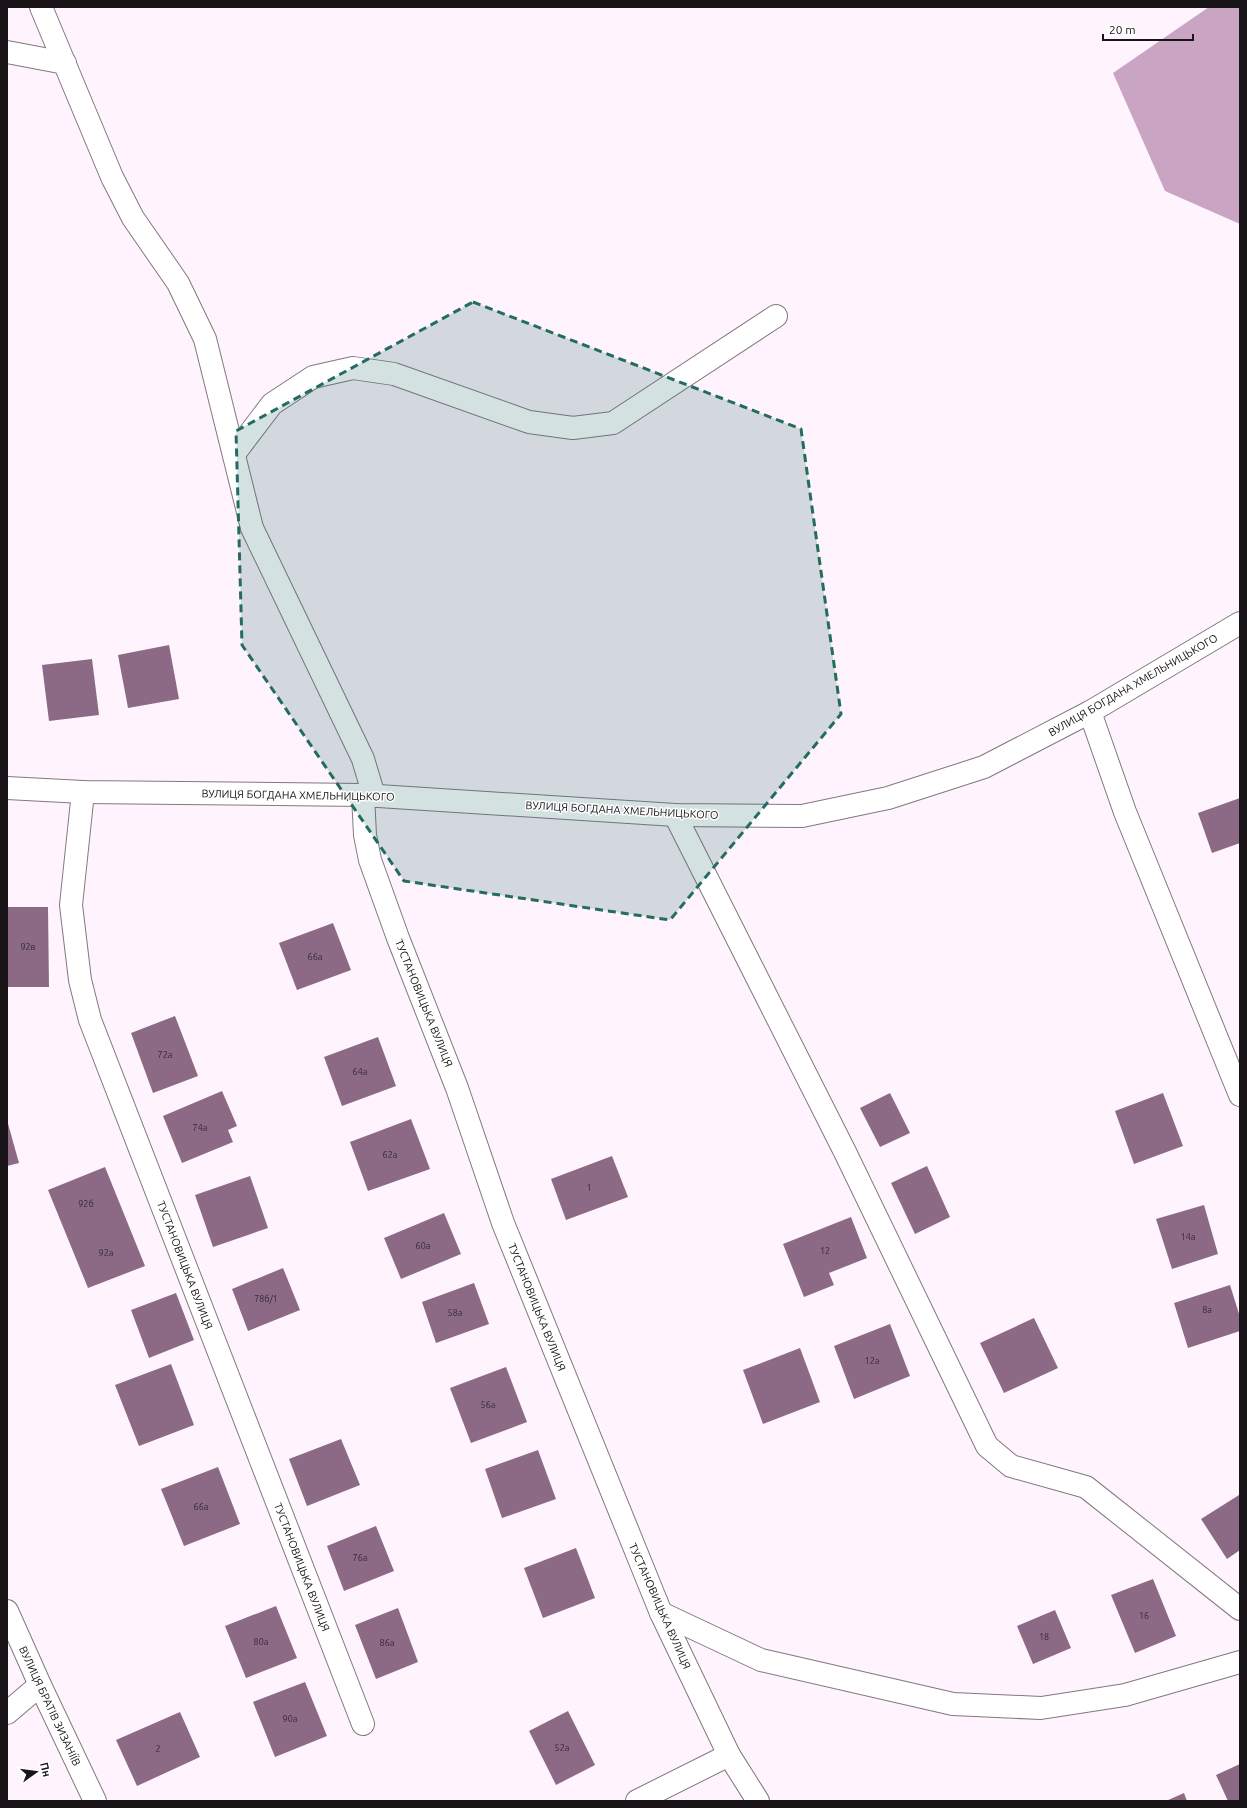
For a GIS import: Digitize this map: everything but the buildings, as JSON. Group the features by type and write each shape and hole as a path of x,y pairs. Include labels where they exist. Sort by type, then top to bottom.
{"street":[{"name":"ТУСТАНОВИЦЬКА ВУЛИЦЯ","path":"41,7 112,177 133,218 178,283 205,339 252,528 363,759 369,795 365,835 370,860 398,938 457,1088 503,1223 661,1613 729,1755 758,1801"},
{"path":"7,52 65,63"},
{"path":"234,454 272,404 313,377 353,368 394,374 529,422 573,428 613,423 776,316"},
{"name":"ВУЛИЦЯ БОГДАНА ХМЕЛЬНИЦЬКОГО","path":"7,788 83,792 369,795 675,815 802,816 888,798 984,767 1090,712 1240,623"},
{"path":"1090,712 1125,812 1240,1095"},
{"name":"ТУСТАНОВИЦЬКА ВУЛИЦЯ","path":"83,792 71,905 80,980 90,1020 363,1724"},
{"path":"675,815 845,1152 987,1446 1011,1466 1086,1487 1240,1609"},
{"name":"ВУЛИЦЯ БРАТІВ ЗИЗАНІЇВ","path":"7,1611 95,1801"},
{"path":"661,1613 761,1660 953,1704 1041,1708 1125,1695 1240,1662"},
{"path":"7,1713 40,1685"},
{"path":"637,1801 729,1755"}],"highlighted area":[{"path":"473,302 801,429 841,714 670,920 404,881 242,645 236,431"}],"shaded area":[{"path":"1209,7 1240,7 1240,224 1165,191 1113,73"}]}
